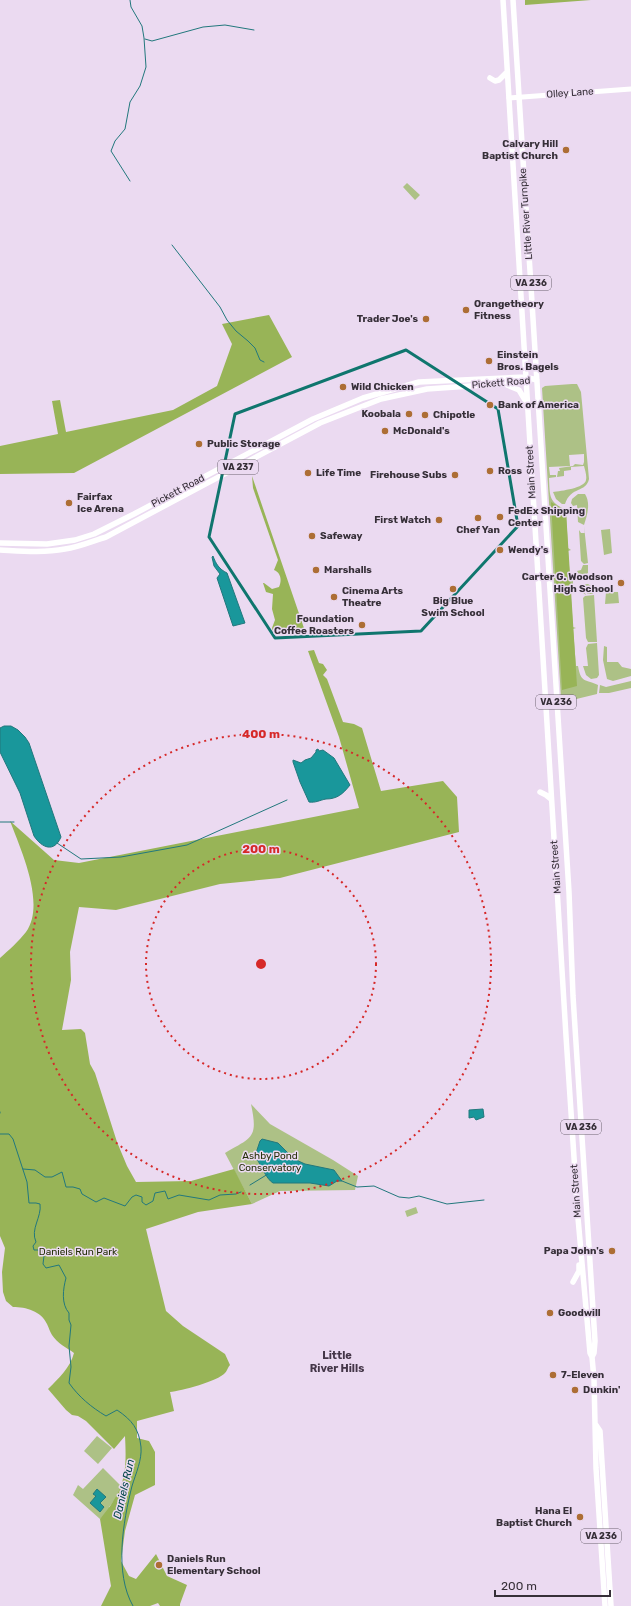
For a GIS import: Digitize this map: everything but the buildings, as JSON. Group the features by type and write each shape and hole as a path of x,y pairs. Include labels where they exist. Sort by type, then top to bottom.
{"main road":[{"name":"Little River Turnpike","path":"503,0 525,380"},
{"name":"Little River Turnpike","path":"513,0 537,380"},
{"path":"490,78 495,81 499,80 507,72"},
{"name":"Olley Lane","path":"509,98 631,89"},
{"name":"Pickett Road","path":"0,550 31,552 60,550 79,546 106,536 320,423 381,398 427,389 499,384 525,380"},
{"name":"Main Street","path":"525,380 580,1246 590,1353 592,1357 596,1424 594,1432 605,1606"},
{"name":"Pickett Road","path":"0,543 47,544 75,540 94,534 313,419 365,397 423,382 537,380"},
{"name":"Main Street","path":"537,380 546,555 569,892 573,996 595,1341 594,1353 592,1357"},
{"path":"499,384 511,386 519,390 523,395 527,407"},
{"path":"540,792 546,794 552,799"},
{"path":"573,1282 579,1270 577,1252 580,1246"},
{"name":"Main Street","path":"596,1424 600,1431 611,1606"}],"highlighted area":[{"path":"406,350 498,409 518,526 421,631 275,638 209,537 235,414"}],"green space":[{"path":"525,0 591,0 525,5"},
{"path":"407,183 420,195 415,200 403,187"},
{"path":"269,315 292,357 74,473 0,474 0,446 58,434 52,401 60,400 66,432 173,410 217,386 232,344 222,324"},
{"path":"577,384 581,392 589,479 585,486 571,494 565,504 562,504 556,499 553,492 577,487 585,483 586,480 584,466 571,467 571,470 564,471 564,476 557,477 558,471 560,471 559,468 573,466 575,464 583,465 584,454 569,455 570,466 549,467 550,475 556,475 556,477 549,478 550,496 554,502 569,512 566,513 568,548 571,550 568,551 570,579 573,579 573,584 570,584 573,627 576,628 573,629 576,666 578,666 582,678 598,685 597,694 564,702 561,698 542,388 545,386"},
{"path":"252,476 305,631 303,632 297,632 289,627 282,632 278,632 273,631 272,628 275,620 272,609 273,594 266,592 263,583 272,589 279,587 281,579 278,573 274,570 278,560 253,488"},
{"path":"578,494 585,494 588,501 584,525 578,522 577,505 573,506 571,503 572,499"},
{"path":"551,502 566,511 577,686 562,690"},
{"path":"610,529 612,553 604,555 601,530"},
{"path":"579,530 581,533 585,533 588,563 584,564 581,561"},
{"path":"583,565 588,565 588,573 580,576 577,571 581,570"},
{"path":"588,584 594,588 593,594 587,594 589,589 587,587 583,590 579,589 581,585"},
{"path":"606,592 618,592 619,603 605,604"},
{"path":"594,595 597,642 588,642 586,638 583,598 585,596"},
{"path":"597,643 599,675 597,678 591,679 586,675 583,666 588,666 586,648 588,644"},
{"path":"604,646 607,647 607,662 618,662 622,667 631,669 631,676 613,681 607,679 603,660"},
{"name":"Daniels Run Park","path":"314,650 319,663 323,664 327,670 323,675 327,679 343,722 354,724 362,728 381,791 443,781 457,797 459,832 280,878 220,884 116,910 79,907 70,952 71,980 62,1030 81,1029 85,1033 90,1064 95,1073 117,1142 127,1166 136,1182 191,1181 234,1169 252,1204 198,1212 146,1229 166,1311 183,1326 225,1354 230,1365 225,1373 215,1379 190,1388 170,1392 174,1411 137,1421 137,1438 149,1441 155,1452 155,1485 135,1495 125,1531 121,1561 129,1576 136,1579 156,1554 167,1576 187,1585 180,1606 160,1606 158,1603 150,1606 101,1606 111,1586 100,1519 115,1499 123,1480 125,1471 125,1436 114,1449 86,1421 78,1416 72,1415 66,1410 48,1389 67,1368 74,1353 54,1338 41,1316 28,1309 13,1307 6,1301 3,1292 2,1272 5,1248 0,1236 0,958 26,932 32,920 33,907 33,892 30,877 10,821 54,860 79,863 359,808 339,737 308,651"},
{"path":"631,681 631,688 609,693 599,693 600,685 606,687"},
{"name":"Ashby Pond Conservatory","path":"251,1104 270,1124 358,1176 355,1190 280,1191 252,1204 225,1153 242,1143 251,1135 254,1124"},
{"path":"416,1207 418,1213 407,1217 405,1211"},
{"path":"97,1436 112,1448 98,1464 84,1451"},
{"path":"103,1468 124,1489 109,1507 111,1510 100,1519 73,1495 78,1485 83,1489"}],"shaded area":[{"path":"213,556 218,566 227,573 245,623 233,626 217,578 220,574 214,566"},
{"path":"4,726 11,726 18,730 29,743 61,837 55,845 51,847 44,846 34,836 20,793 0,752 0,728"},
{"path":"318,749 319,751 323,750 334,758 350,785 337,797 316,802 309,802 300,782 293,760 301,763 311,758"},
{"path":"483,1109 484,1117 476,1120 474,1117 469,1118 469,1110"},
{"path":"262,1139 278,1143 294,1159 305,1164 334,1170 342,1181 337,1181 329,1186 310,1183 273,1183 266,1175 255,1156"},
{"path":"97,1489 106,1497 100,1503 104,1507 100,1512 90,1503 96,1496 93,1494"}],"waterway":[{"path":"130,0 131,7 142,26 146,67 140,86 130,102 125,129 115,141 111,151 130,181"},
{"path":"145,39 152,41 203,27 225,25 254,30"},
{"path":"172,245 220,307 227,320 236,331 255,348 260,360 264,362"},
{"path":"57,843 81,859 121,857 187,845 287,800"},
{"path":"0,822 14,822"},
{"name":"Daniels Run","path":"0,1134 9,1134 13,1139 27,1182 29,1203 40,1204 34,1232 36,1242 33,1246 34,1250 38,1250 44,1256 43,1264 46,1268 59,1265 66,1278 64,1301 66,1309 69,1313 71,1325 69,1346 71,1367 69,1383 77,1393 95,1409 106,1416 117,1410 131,1421 139,1435 141,1457 129,1500 123,1531 122,1547 124,1578 127,1593 133,1606"},
{"path":"23,1169 35,1170 45,1177 52,1177 62,1172 66,1187 80,1189 82,1194 96,1202 104,1198 125,1206 132,1197 136,1195 142,1197 142,1202 146,1205 153,1201 155,1193 165,1191 168,1199 179,1195 209,1200 220,1195 236,1194 241,1192"},
{"path":"250,1185 268,1174"},
{"path":"342,1181 357,1187 374,1186 399,1197 409,1198 419,1196 447,1204 484,1200"}],"place":[{"name":"Calvary Hill Baptist Church","path":"566,150"},
{"name":"Orangetheory Fitness","path":"466,310"},
{"name":"Trader Joe's","path":"426,319"},
{"name":"Einstein Bros. Bagels","path":"489,361"},
{"name":"Wild Chicken","path":"343,387"},
{"name":"Bank of America","path":"490,405"},
{"name":"Koobala","path":"409,414"},
{"name":"Chipotle","path":"425,415"},
{"name":"McDonald's","path":"385,431"},
{"name":"Public Storage","path":"199,444"},
{"name":"Ross","path":"490,471"},
{"name":"Life Time","path":"308,473"},
{"name":"Firehouse Subs","path":"455,475"},
{"name":"Fairfax Ice Arena","path":"69,503"},
{"name":"FedEx Shipping Center","path":"500,517"},
{"name":"Chef Yan","path":"478,518"},
{"name":"First Watch","path":"439,520"},
{"name":"Safeway","path":"312,536"},
{"name":"Wendy's","path":"500,550"},
{"name":"Marshalls","path":"316,570"},
{"name":"Carter G. Woodson High School","path":"621,583"},
{"name":"Big Blue Swim School","path":"453,589"},
{"name":"Cinema Arts Theatre","path":"334,597"},
{"name":"Foundation Coffee Roasters","path":"362,625"},
{"name":"Papa John's","path":"612,1251"},
{"name":"Goodwill","path":"550,1313"},
{"name":"7-Eleven","path":"553,1375"},
{"name":"Dunkin'","path":"575,1390"},
{"name":"Hana El Baptist Church","path":"580,1517"},
{"name":"Daniels Run Elementary School","path":"159,1565"}],"district":[{"name":"Little River Hills","path":"337,1361"}]}
